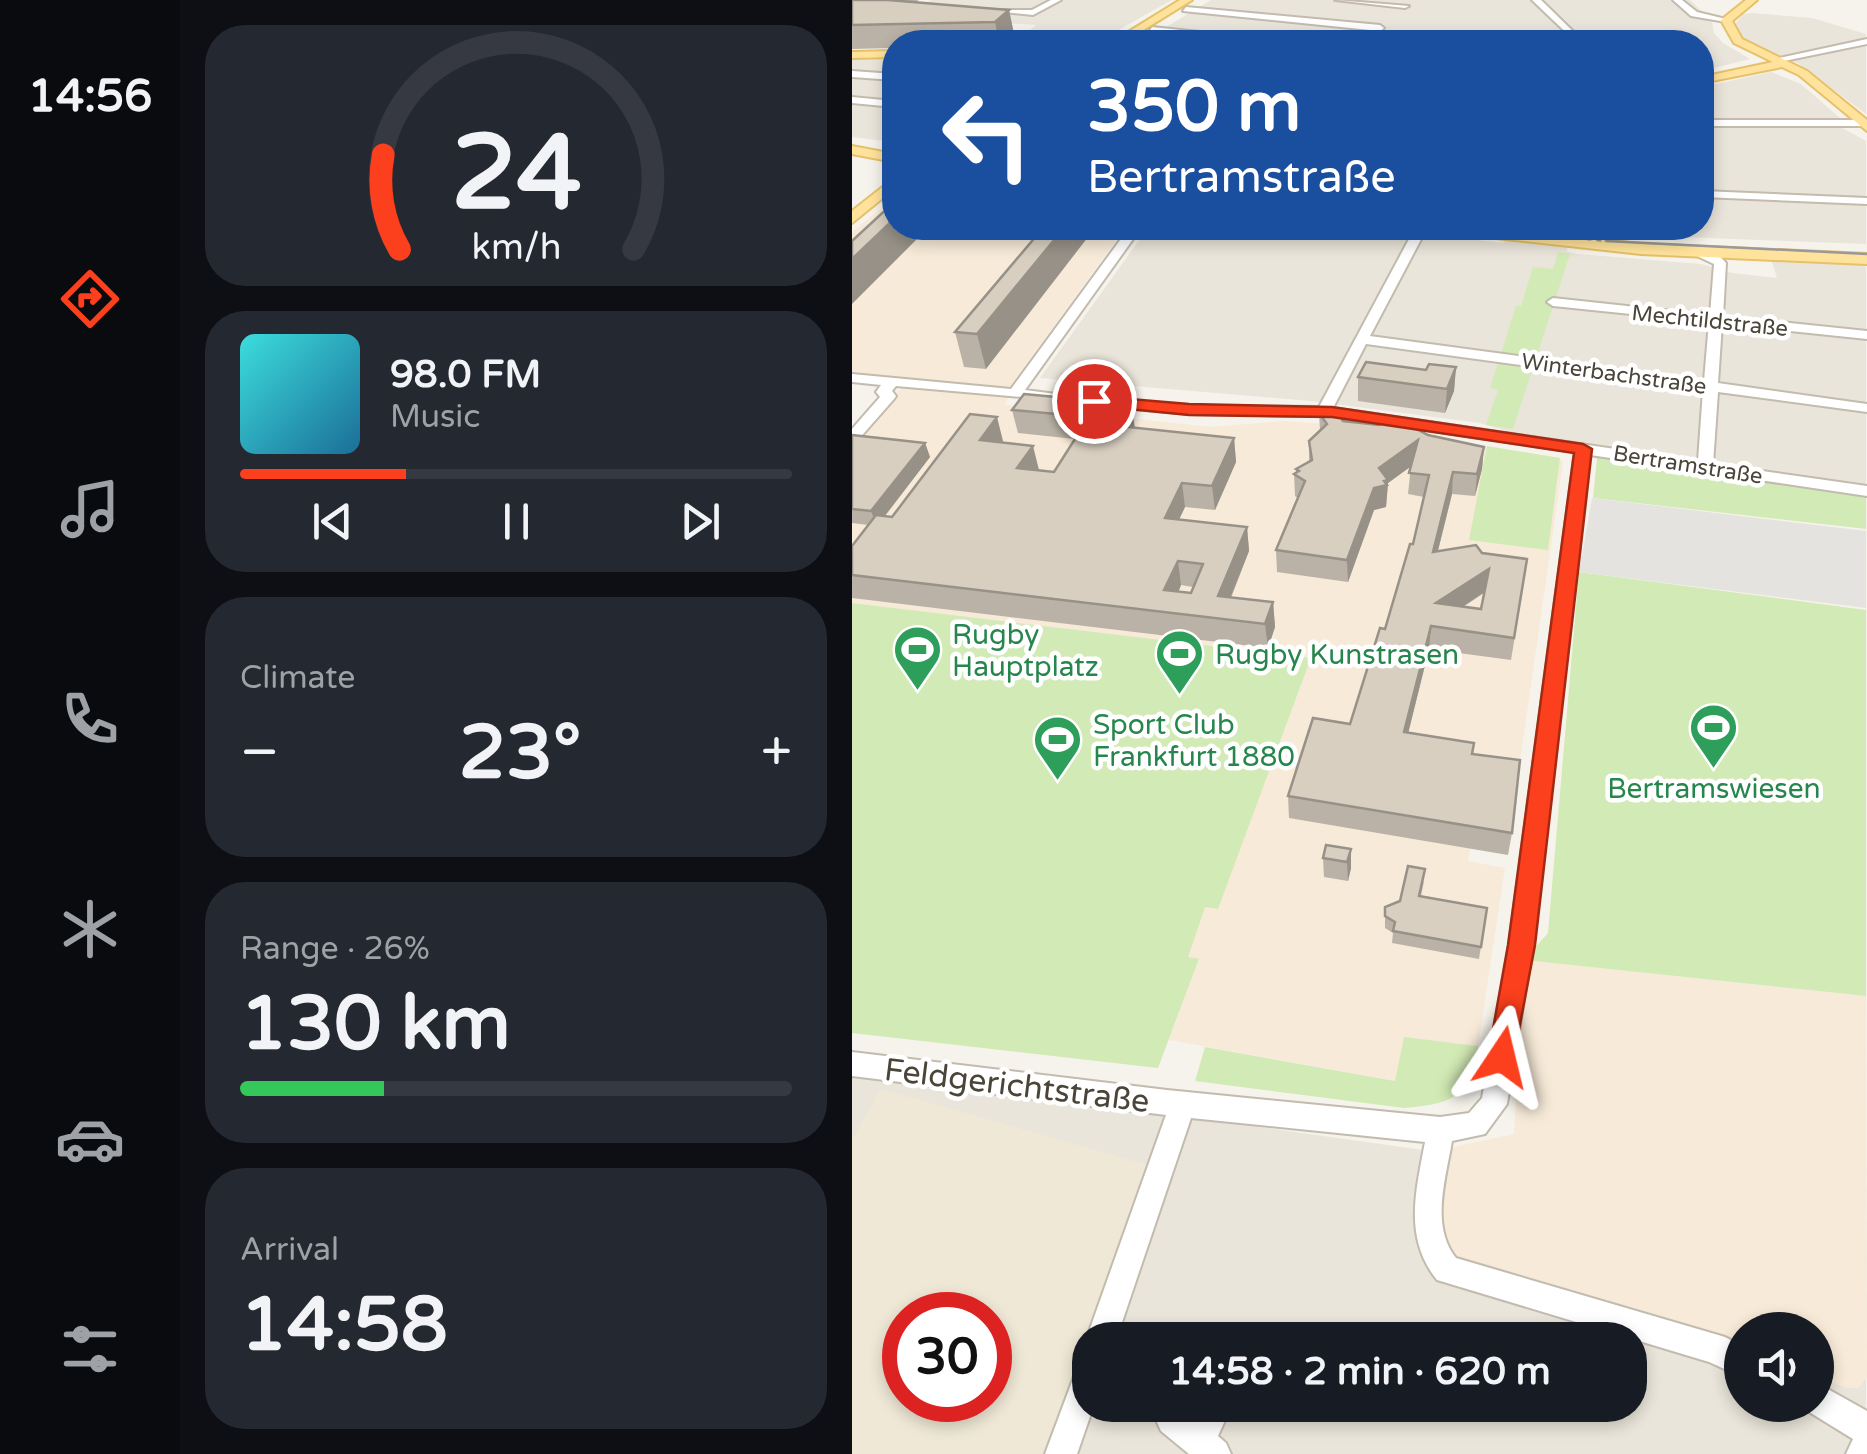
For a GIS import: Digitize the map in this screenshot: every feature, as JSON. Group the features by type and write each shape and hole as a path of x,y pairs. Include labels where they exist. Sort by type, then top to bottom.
{"main road":[{"path":"1139,30 1200,0"},
{"path":"1752,0 1726,20 1723,29 1728,38 1812,81 1865,124"},
{"path":"1152,30 1187,4"},
{"path":"852,54 882,53"},
{"path":"1714,77 1774,63"},
{"path":"852,147 882,149"},
{"path":"852,147 882,155"},
{"path":"852,218 882,192"},
{"path":"852,227 882,202"},
{"path":"1566,240 1700,253 1866,259"},
{"path":"1714,240 1866,247"}],"street":[{"path":"978,10 1032,13 1056,0"},
{"path":"1339,0 1409,3"},
{"path":"1536,0 1567,30"},
{"path":"1678,0 1694,14 1726,20"},
{"path":"1378,30 1409,3"},
{"path":"1187,4 1380,28"},
{"path":"1774,63 1836,44 1866,42"},
{"path":"852,74 882,76"},
{"path":"852,100 882,103"},
{"path":"1714,123 1865,124"},
{"path":"1714,195 1866,201"},
{"path":"1016,394 1126,240"},
{"path":"1324,411 1415,240"},
{"path":"1700,253 1720,263 1706,467"},
{"name":"Mechtildstraße","path":"1553,302 1866,335"},
{"name":"Winterbachstraße","path":"1362,340 1866,408"},
{"path":"852,378 1074,400"},
{"path":"852,438 889,396 883,392 892,382"},
{"name":"Bertramstraße","path":"1094,401 1189,410 1324,411 1866,491"},
{"path":"1583,449 1522,945 1494,1104 1476,1126 1440,1130 1427,1232 1432,1258 1446,1270 1724,1353"},
{"name":"Feldgerichtstraße","path":"852,1064 1440,1130"},
{"path":"1107,1322 1183,1104"},
{"path":"1834,1409 1866,1429"},
{"path":"1061,1454 1073,1422"},
{"path":"1174,1422 1207,1448 1212,1422"},
{"path":"1862,1454 1866,1448"}],"shaded area":[{"path":"931,0 1172,0 1118,30 1030,30 1036,25 906,17"},
{"path":"1211,0 1690,0 1705,14 1695,17 1712,22 1713,30 1161,30"},
{"path":"1743,14 1812,18 1866,34 1866,114 1798,63 1743,40 1734,26"},
{"path":"1714,33 1723,43 1750,59 1714,68"},
{"path":"882,58 882,141 852,137 852,59"},
{"path":"1771,72 1801,84 1841,119 1837,123 1842,128 1866,141 1866,244 1714,238 1714,84"},
{"path":"882,208 882,240 1116,240 1013,382 1005,405 1211,427 1284,421 1327,424 1560,458 1563,463 1519,768 1486,764 1468,861 1505,868 1478,1046 1404,1038 1396,1081 1169,1040 1199,960 1187,957 1205,906 1218,908 1311,659 852,603 852,444 909,379 852,373 852,232"},
{"path":"1139,240 1514,240 1568,246 1567,251 1578,254 1701,264 1732,273 1777,278 1771,259 1866,263 1866,495 1597,458 1480,423 1311,401 1040,378"},
{"path":"1592,498 1866,531 1866,608 1579,572"},
{"path":"1524,960 1866,996 1867,1377 1859,1388 1834,1383 1834,1312 1724,1312 1724,1335 1455,1255 1442,1234 1443,1198 1454,1147 1514,1134"},
{"path":"852,1070 1423,1150 1454,1147 1443,1198 1724,1331 1724,1422 1834,1422 1834,1383 1858,1388 1866,1377 1866,1454 852,1454"},
{"path":"881,1089 1151,1166 1094,1322 1072,1322 1072,1383 1046,1454 852,1454 852,1140"}],"green space":[{"path":"1558,252 1570,254 1513,429 1486,425 1498,390 1490,388 1516,306 1521,306 1533,267 1553,269"},
{"path":"1487,446 1560,458 1548,550 1469,540"},
{"path":"1597,458 1866,495 1866,529 1593,498"},
{"name":"Bertramswiesen","path":"1579,572 1866,610 1866,996 1524,960 1548,933"},
{"name":"Sport Club Frankfurt 1880","path":"852,603 1311,658 1218,909 1205,907 1188,957 1199,959 1158,1068 852,1033"},
{"path":"1404,1037 1478,1046 1470,1077 1457,1095 1435,1104 1404,1108 1195,1081 1205,1047 1395,1081"}],"building":[{"path":"852,0 1009,10 995,22 852,25"},
{"path":"882,213 882,230 852,259 852,241"},
{"path":"1033,240 1054,240 977,334 955,332"},
{"path":"1366,362 1426,370 1429,364 1456,367 1447,389 1358,377"},
{"path":"1024,394 1131,404 1118,426 1234,438 1212,486 1182,483 1165,518 1247,527 1218,596 1273,602 1265,624 852,575 852,546 876,515 892,517 970,414 997,417 980,440 1033,446 1017,468 1054,472 1089,417 1012,410","holes":["1178,561 1203,564 1191,593 1164,590"]},
{"path":"1335,410 1343,421 1379,425 1394,417 1428,435 1484,447 1477,474 1453,472 1433,552 1476,545 1482,553 1527,559 1514,638 1431,626 1404,732 1474,743 1472,754 1520,760 1512,833 1288,796 1313,718 1350,724 1380,628 1385,629 1413,544 1429,475 1409,473 1418,440 1379,468 1388,480 1384,481 1387,485 1374,488 1347,560 1276,550 1305,481 1294,474 1299,471 1296,469 1312,460 1309,441 1327,424 1319,413","holes":["1489,569 1481,609 1436,603"]},
{"path":"852,435 925,443 871,511 852,509"},
{"path":"1326,845 1351,849 1347,862 1323,858"},
{"path":"1408,866 1425,869 1419,896 1487,908 1481,947 1393,931 1395,922 1385,916 1385,907 1400,901"}],"tram line":[{"path":"1606,241 1867,254"}],"railway":[{"path":"1596,240 1606,241"}],"place":[{"name":"Rugby Hauptplatz","path":"917,692"},
{"name":"Rugby Kunstrasen","path":"1180,696"},
{"name":"Bertramswiesen","path":"1714,770"},
{"name":"Sport Club Frankfurt 1880","path":"1058,782"}],"route":[{"path":"1094,401 1189,410 1332,412 1583,449 1522,945 1502,1057"}]}
